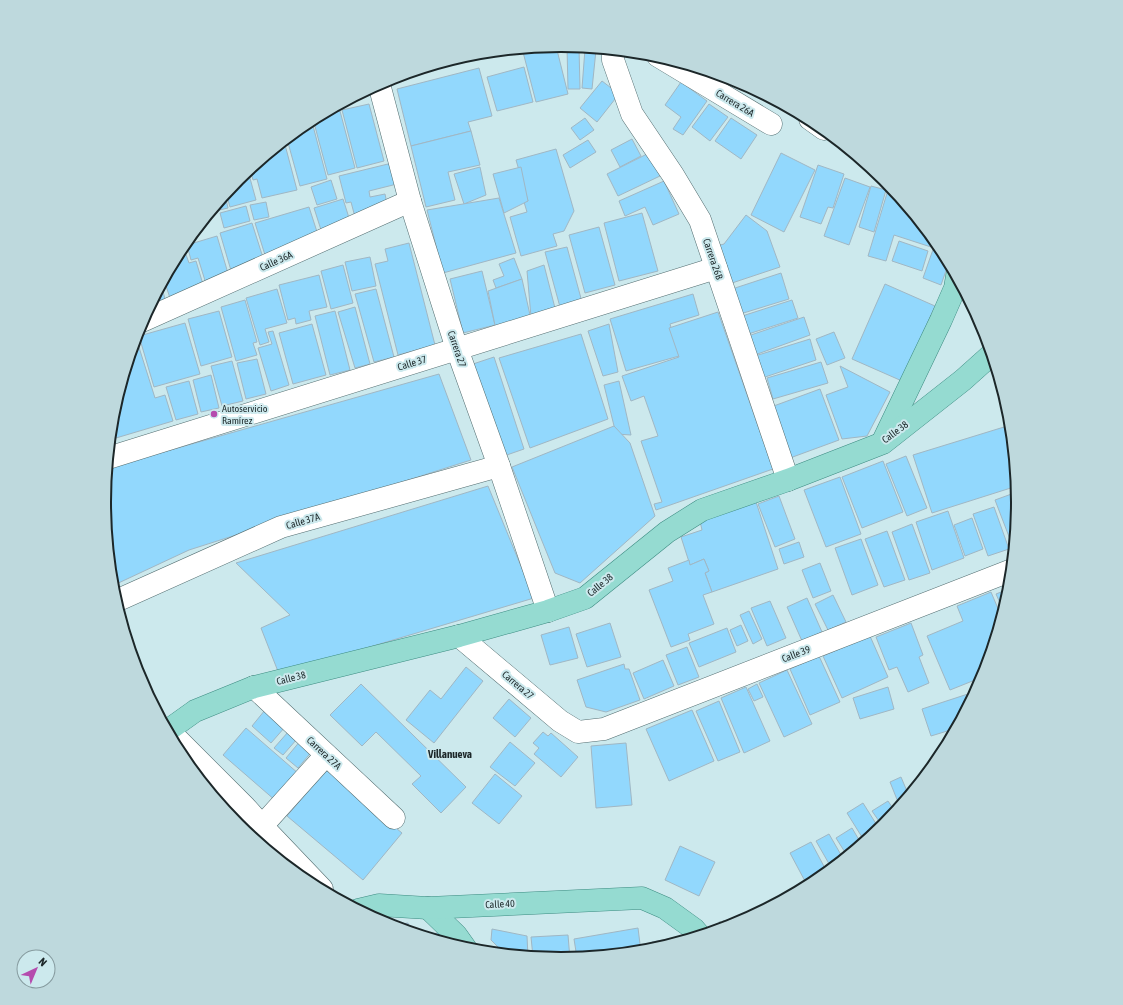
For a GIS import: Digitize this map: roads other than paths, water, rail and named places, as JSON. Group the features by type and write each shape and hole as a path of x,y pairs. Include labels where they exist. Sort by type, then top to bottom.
{"main road":[{"path":"883,443 941,320 956,284"},
{"name":"Calle 38","path":"171,728 195,711 254,687 459,636 548,611 585,598 668,532 702,510 788,480 883,443 963,380 988,358"},
{"name":"Calle 40","path":"365,908 379,905 428,908 642,898 665,908 696,932"},
{"path":"461,941 454,930 453,925 456,914 459,910 468,906"},
{"path":"428,908 460,941"}],"street":[{"name":"Carrera 26B","path":"613,55 632,114 700,220 788,480"},
{"name":"Carrera 26A","path":"675,66 771,124"},
{"name":"Carrera 27","path":"381,90 410,202 457,349 499,466 548,611"},
{"name":"Calle 36A","path":"151,317 410,202"},
{"name":"Calle 37","path":"114,456 716,268"},
{"name":"Calle 37A","path":"122,598 280,527 499,466"},
{"name":"Calle 39","path":"578,732 604,729 1006,572"},
{"name":"Carrera 27","path":"459,636 560,721 578,732"},
{"name":"Carrera 27A","path":"254,687 394,818"},
{"path":"185,750 239,813 262,826 310,876"},
{"path":"262,826 326,755"}],"place":[{"name":"Autoservicio Ramírez","path":"214,414"}],"district":[{"name":"Villanueva","path":"450,754"}]}
